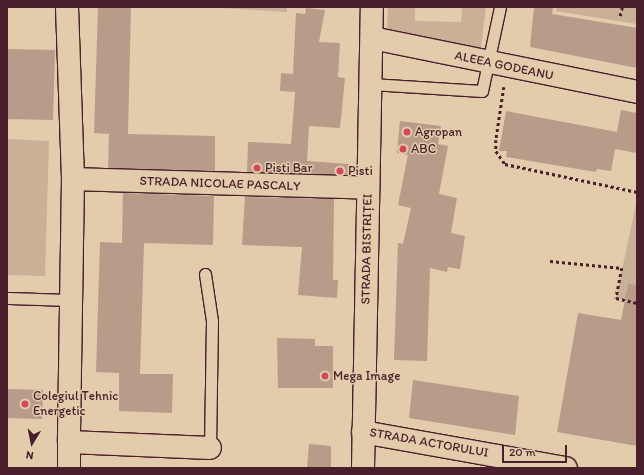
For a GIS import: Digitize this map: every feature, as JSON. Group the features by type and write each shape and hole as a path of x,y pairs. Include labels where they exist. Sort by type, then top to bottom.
{"street":[{"path":"67,7 73,179 69,468"},
{"name":"STRADA BISTRIȚEI","path":"363,468 372,7"},
{"name":"ALEEA GODEANU","path":"372,38 498,65 637,92"},
{"name":"STRADA NICOLAE PASCALY","path":"73,179 368,188"},
{"name":"STRADA ACTORULUI","path":"363,432 566,468"},
{"path":"69,442 210,448"}],"lane":[{"path":"371,84 477,92 485,87 498,65 500,7"},
{"path":"204,274 212,321 210,448"},
{"path":"7,298 71,300"}],"path":[{"path":"620,16 622,7"},
{"path":"498,65 496,151 505,164 637,192"},
{"path":"550,261 622,268 616,298 637,303"}],"shaded area":[{"path":"205,7 287,7 287,12"},
{"path":"388,7 415,7 415,21 461,22 462,7 486,7 481,48 387,31"},
{"path":"557,7 637,7 637,24 556,11"},
{"path":"7,139 49,141 45,276 7,275"},
{"path":"636,204 637,205 637,303 616,298"}],"building":[{"path":"98,7 131,7 128,134 215,136 215,171 108,168 109,134 94,133"},
{"path":"534,7 553,7 552,14 637,28 637,68 530,47"},
{"path":"306,8 325,10 319,42 340,43 338,77 345,78 340,128 309,126 307,161 349,164 349,175 247,172 248,142 291,144 295,92 280,91 281,73 293,74 296,13 305,14"},
{"path":"7,49 55,50 53,120 7,119"},
{"path":"621,110 637,113 637,153 615,149 611,171 597,169 596,172 506,157 507,151 499,151 506,111 617,132"},
{"path":"400,121 441,126 438,144 448,146 439,194 457,198 451,233 465,236 460,269 448,267 447,272 430,268 427,361 394,360 398,243 403,244 411,208 398,205 408,155 397,153"},
{"path":"123,193 214,196 213,245 144,243 140,374 173,374 172,413 119,411 119,373 96,372 100,242 122,243"},
{"path":"245,197 334,199 333,280 338,280 337,298 298,295 302,247 242,245"},
{"path":"628,284 637,285 637,446 557,432 578,313 621,320"},
{"path":"277,338 315,339 315,346 333,346 333,388 278,388"},
{"path":"413,380 519,396 515,435 409,418"},
{"name":"Colegiul Tehnic Energetic","path":"7,389 43,390 42,419 7,418"},
{"path":"309,444 331,446 331,468 307,468"}],"place":[{"name":"Agropan","path":"407,132"},
{"name":"ABC","path":"403,149"},
{"name":"Pisti Bar","path":"257,168"},
{"name":"Pisti","path":"340,171"},
{"name":"Mega Image","path":"325,376"},
{"name":"Colegiul Tehnic Energetic","path":"25,404"}]}
